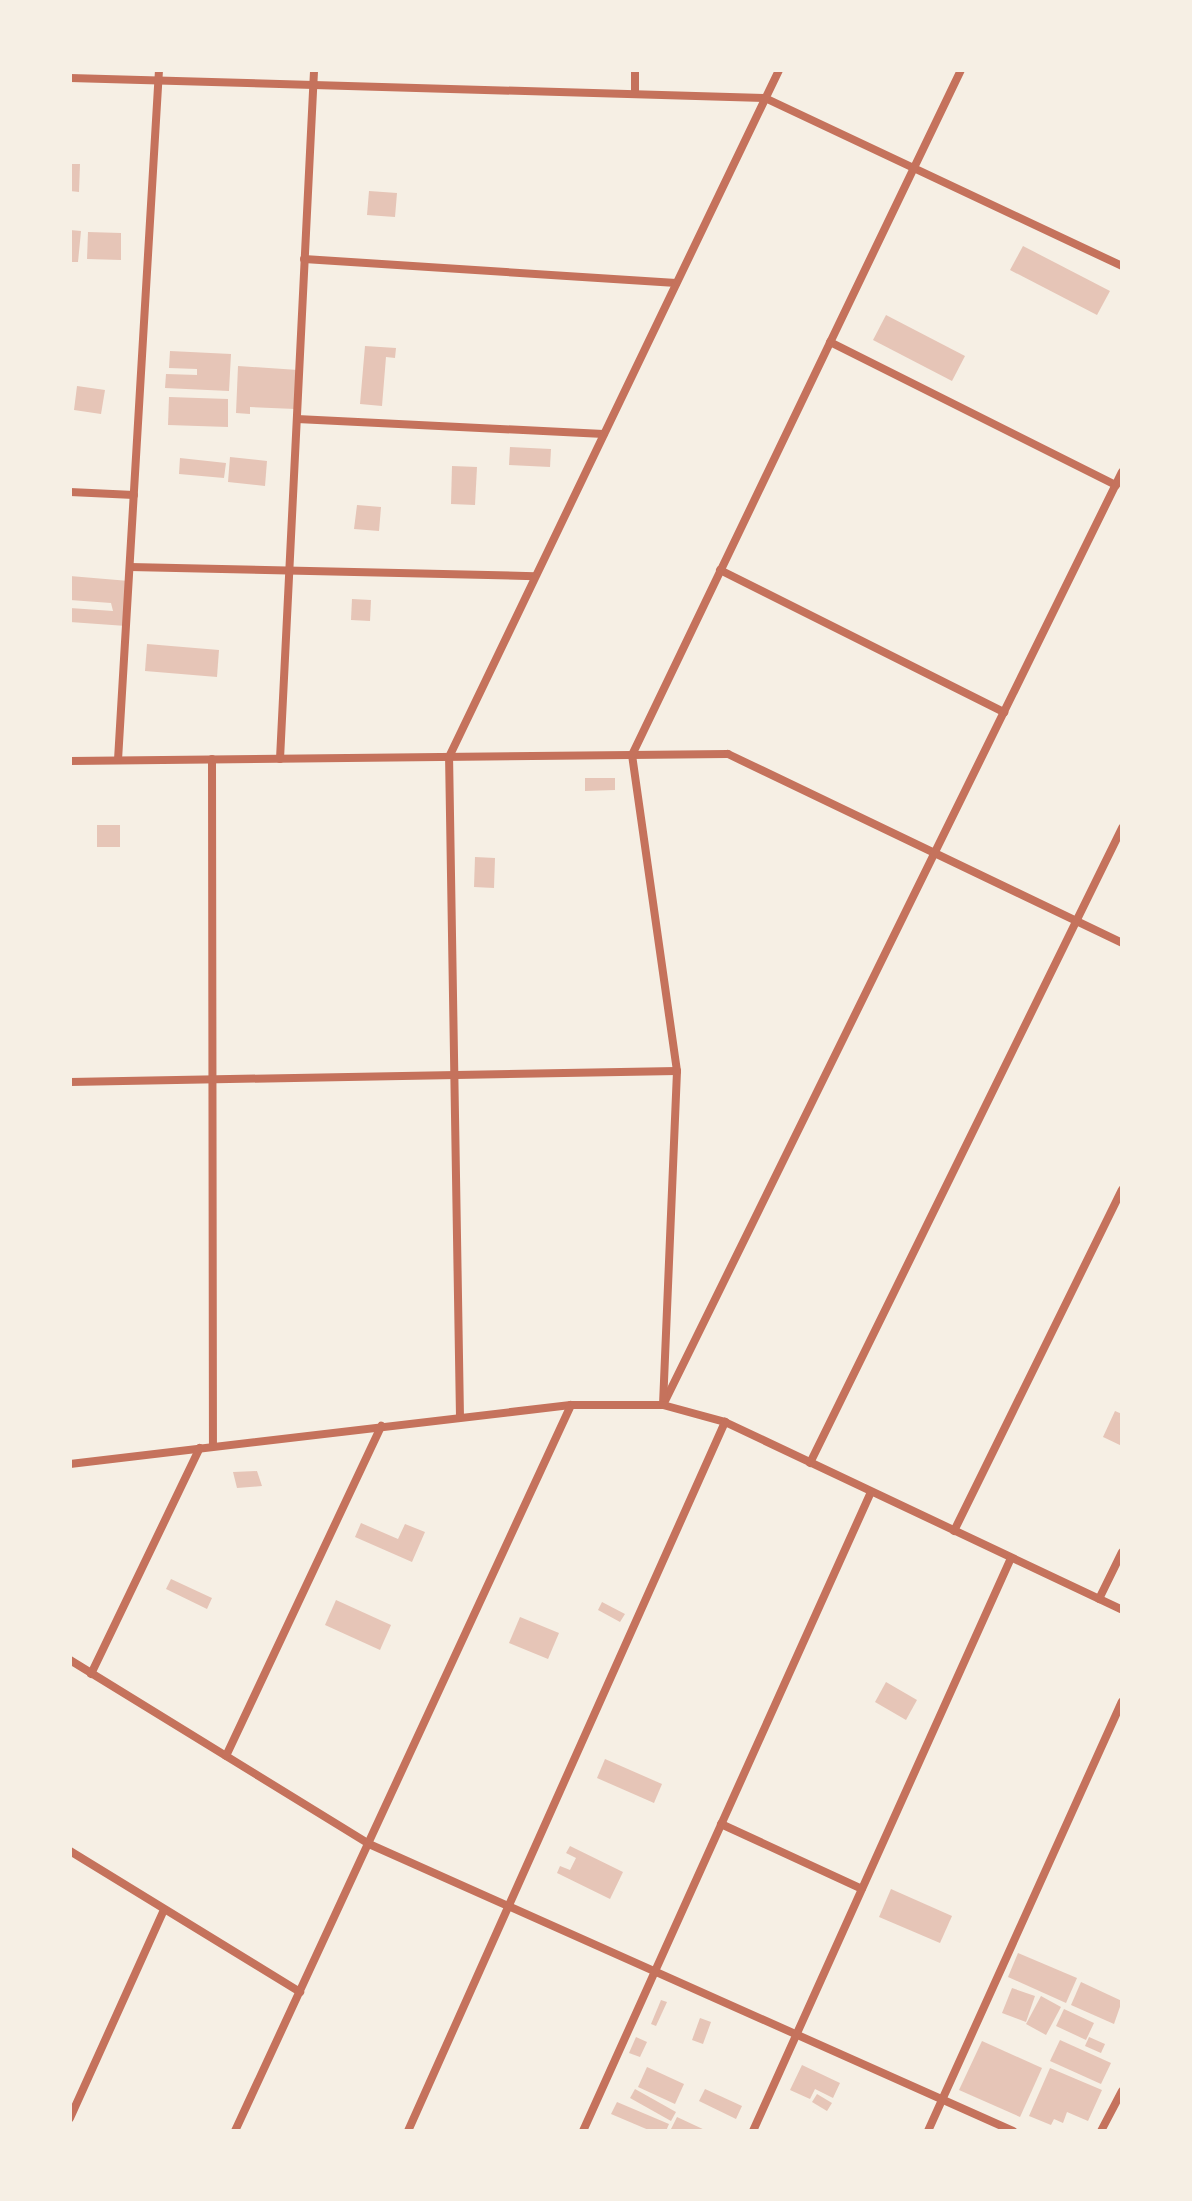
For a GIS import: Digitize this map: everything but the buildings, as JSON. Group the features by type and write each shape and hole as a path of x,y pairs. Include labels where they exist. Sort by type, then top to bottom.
{"street":[{"path":"280,759 314,70"},
{"path":"635,70 635,94"},
{"path":"460,1417 449,757 779,70"},
{"path":"663,1405 677,1071 632,755 961,70"},
{"path":"118,760 159,75"},
{"path":"70,78 159,75 313,84 765,98 1122,266"},
{"path":"304,259 676,283"},
{"path":"830,342 1116,485"},
{"path":"297,419 604,434"},
{"path":"663,1405 1122,472"},
{"path":"70,492 134,495"},
{"path":"130,567 535,576"},
{"path":"720,570 1004,712"},
{"path":"70,761 728,754 1122,943"},
{"path":"212,759 213,1446"},
{"path":"810,1463 1122,828"},
{"path":"70,1082 677,1071"},
{"path":"954,1531 1122,1190"},
{"path":"235,2131 571,1405"},
{"path":"70,1464 571,1405 663,1405 725,1422 1122,1610"},
{"path":"408,2131 725,1422"},
{"path":"226,1756 381,1426"},
{"path":"91,1674 200,1448"},
{"path":"583,2131 871,1492"},
{"path":"1099,1599 1122,1552"},
{"path":"753,2131 1011,1558"},
{"path":"70,1660 369,1844 1013,2131"},
{"path":"928,2131 1122,1702"},
{"path":"721,1824 862,1889"},
{"path":"70,1851 300,1992"},
{"path":"70,2118 164,1910"},
{"path":"1101,2131 1122,2091"}]}
